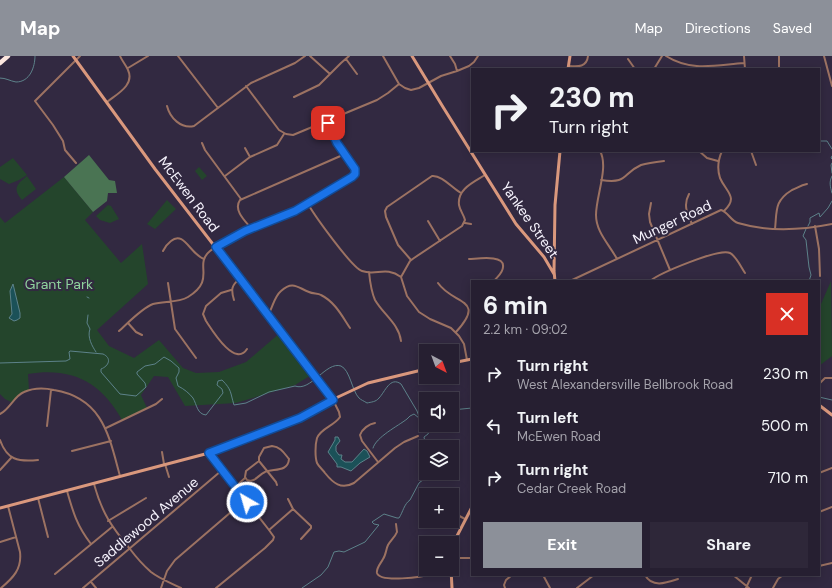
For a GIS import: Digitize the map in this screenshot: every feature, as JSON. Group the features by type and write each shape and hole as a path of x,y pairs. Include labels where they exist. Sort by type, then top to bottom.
{"highway":[{"path":"0,63 8,56"}],"street":[{"name":"McEwen Road","path":"73,56 156,169 333,400"},
{"path":"76,163 64,150 63,141 53,125 34,101 80,56"},
{"path":"107,102 127,86 130,78 128,68 120,56"},
{"path":"128,68 148,56"},
{"path":"178,56 218,108"},
{"path":"168,106 169,112 176,121 187,127 196,125 246,86 295,63 305,56"},
{"path":"310,56 330,74"},
{"path":"294,98 315,88 345,58 349,56"},
{"path":"383,56 399,84 412,90 419,88 443,75 458,71 471,65 478,56"},
{"name":"Yankee Street","path":"412,56 516,224 544,256 554,274"},
{"path":"450,56 458,71"},
{"path":"570,56 569,67 583,65 588,56"},
{"path":"655,68 662,56"},
{"path":"666,56 684,65 694,66 744,63"},
{"path":"744,56 745,68"},
{"path":"779,56 779,68"},
{"path":"825,56 832,86"},
{"path":"345,58 357,74"},
{"path":"628,59 634,68"},
{"path":"246,86 284,134 296,135 377,100 399,84"},
{"path":"119,331 148,306 186,298 201,286 204,277 204,259 208,253 216,247 251,228 290,214 354,175 355,169 337,143 328,121"},
{"path":"224,176 250,157 277,145 284,134"},
{"path":"202,143 205,150 241,199"},
{"path":"245,148 250,157"},
{"path":"554,280 555,204 560,152"},
{"path":"600,152 603,161 597,218 602,237 611,248 617,259"},
{"path":"700,152 704,157 718,161"},
{"path":"722,152 718,161 718,171 720,178 731,196 730,204 724,211"},
{"path":"751,152 756,165"},
{"path":"251,228 237,210 237,204 241,199 345,154"},
{"path":"601,180 618,181 641,166 664,161"},
{"path":"401,277 411,260 461,228 464,223 464,217 459,205 461,193 466,187 485,175"},
{"path":"411,260 398,245 386,217 385,211 387,207 432,176 440,177 447,184 461,193"},
{"path":"776,229 779,201 788,193 807,184"},
{"path":"689,194 686,200 685,208 692,224"},
{"path":"651,203 649,217 656,240 670,270"},
{"path":"308,204 352,264 360,271 391,271 401,277 407,296 419,312 427,318 456,332 462,341 467,360"},
{"name":"Munger Road","path":"572,280 720,211 724,211 738,223 776,229 832,224"},
{"path":"428,221 440,241"},
{"path":"464,223 471,224"},
{"path":"815,226 819,249 820,276"},
{"path":"163,251 167,244 174,239 179,238 183,240 195,255 204,259"},
{"path":"652,280 670,270 698,258 725,252 732,255 745,273"},
{"path":"469,259 492,258 500,261 503,265 503,270 495,280"},
{"path":"369,272 373,295 396,327 401,341"},
{"path":"234,300 231,290 234,284 240,279"},
{"path":"168,283 175,329 196,358"},
{"path":"438,283 445,292 464,302 468,308 467,319 456,332"},
{"path":"268,315 278,293 287,286 299,286 309,292 318,294 327,299 335,306 350,328"},
{"path":"231,290 221,293 207,304 203,316 229,351 241,354 246,352 247,349"},
{"path":"128,323 136,332 142,335"},
{"path":"459,362 471,359"},
{"path":"0,508 209,453 300,418 359,387 377,380 419,371"},
{"path":"820,383 824,379 832,378"},
{"path":"0,414 7,410 17,397 30,390 51,389 69,394 83,401 97,413 106,428 120,476"},
{"path":"47,426 51,389"},
{"path":"106,428 156,404 162,399"},
{"path":"333,400 340,417 321,433 317,439 316,458 319,466 334,483 344,486 354,483 400,444 418,436"},
{"path":"820,406 832,414"},
{"path":"375,423 370,424 360,435 362,441 378,462"},
{"path":"0,440 4,449 12,457 23,461 38,460"},
{"path":"72,451 111,441"},
{"path":"272,446 281,449 289,459 288,464 279,470 267,471 253,481 249,481 246,478 246,471 259,460 262,450 268,447 272,446"},
{"path":"162,452 169,477"},
{"path":"209,453 274,536 273,540 265,548 216,588"},
{"path":"0,470 12,457"},
{"path":"259,460 277,485"},
{"path":"820,473 832,468"},
{"name":"Saddlewood Avenue","path":"84,588 221,470"},
{"path":"235,487 246,478"},
{"path":"94,483 101,506 108,521 129,548 148,569 164,580 181,588"},
{"path":"67,490 75,519 91,544"},
{"path":"38,498 48,537"},
{"path":"108,521 146,498"},
{"path":"288,499 293,509 311,526 311,528 301,539"},
{"path":"161,588 168,569 175,560 245,500"},
{"path":"1,588 14,576 19,567 21,557 8,506"},
{"path":"820,512 832,507"},
{"path":"269,530 293,509"},
{"path":"457,536 471,509"},
{"path":"459,516 465,519"},
{"path":"396,524 397,532 389,544 384,558 378,568 378,575 383,578 390,579 419,576"},
{"path":"55,574 112,526"},
{"path":"0,542 16,537"},
{"path":"459,558 471,558"},
{"path":"820,566 832,563"},
{"path":"452,576 452,588"},
{"path":"505,588 504,585 506,580 511,576"},
{"path":"544,576 550,588"},
{"path":"576,588 593,576"},
{"path":"646,576 650,582 657,585 678,580"},
{"path":"734,576 747,587 752,576"},
{"path":"773,588 782,576"},
{"path":"91,582 96,588"}],"green space":[{"path":"13,158 27,175 9,184 0,179 0,167"},
{"path":"199,167 207,176 202,180 195,171"},
{"path":"27,176 36,189 22,200 17,193 17,187 18,184"},
{"name":"Grant Park","path":"64,177 93,212 85,220 121,263 142,244 148,284 97,330 109,346 134,358 159,340 183,368 196,373 219,372 246,362 281,332 313,374 295,385 236,403 185,406 168,377 154,376 141,395 147,408 122,420 105,396 95,387 72,375 44,372 28,374 29,390 21,393 13,403 5,399 0,394 0,217 5,223"},
{"path":"167,200 176,209 155,229 147,224"},
{"path":"108,205 111,206 119,219 110,223 100,220 96,216"},
{"path":"831,281 832,356 820,365 820,304"}],"shaded area":[{"path":"89,155 109,180 115,181 117,193 108,193 107,201 93,212 64,177"},
{"path":"13,284 20,313 20,318 14,321 9,318 12,314 10,291"},
{"path":"335,437 338,437 340,441 336,446 336,451 339,455 342,455 341,459 345,462 352,462 364,449 370,457 351,471 337,467 337,464 328,452 335,440"}],"waterway":[{"path":"0,78 16,82 25,79 33,69 35,56"},
{"path":"821,141 827,141 832,149"},
{"path":"832,163 832,173"},
{"path":"832,176 830,180 832,193"},
{"path":"808,226 810,218 819,213 820,217 832,201"},
{"path":"806,229 803,236 806,240 811,275 809,280"},
{"path":"88,315 87,323 90,329 90,338 96,352"},
{"path":"0,363 66,361 70,359 70,351 103,354 108,358 108,364 101,369 101,372 120,394 136,396 146,387 145,383 137,372 145,366 155,364 164,357 179,368 176,378 178,386 190,394 199,411 206,415 223,393 222,389 217,385 218,381 222,380 228,386 234,405 246,403 269,392 307,385 330,368 341,366 347,372 359,398 367,403 378,399 391,383 397,382 401,384 419,416"},
{"path":"820,397 832,400"},
{"path":"459,409 471,408"},
{"path":"373,448 378,440 410,416 414,414 419,418"},
{"path":"425,440 424,437 429,432"},
{"path":"302,588 321,575 328,567 334,552 344,552 365,542 379,525 372,522 384,514 399,518 419,483 423,480"}],"route":[{"path":"247,502 209,453 300,418 333,400 216,247 238,234 300,209 355,174 355,167 337,143 328,123"}]}
